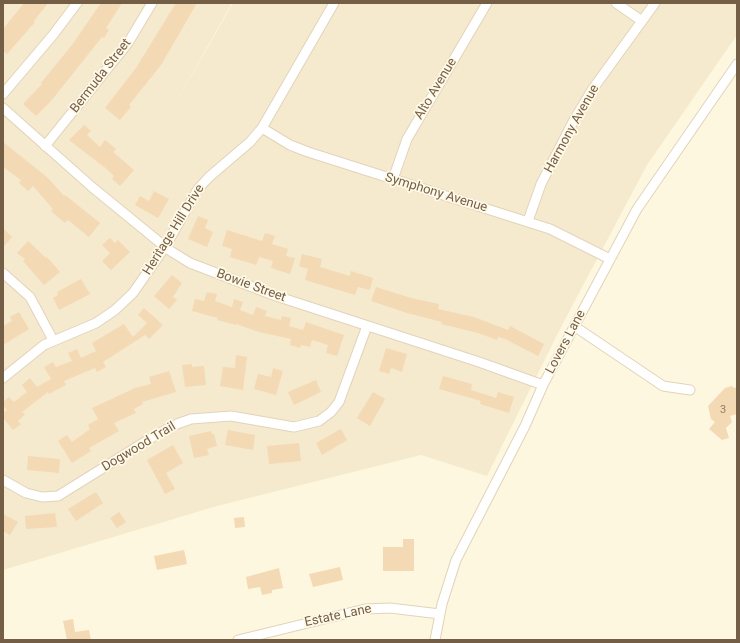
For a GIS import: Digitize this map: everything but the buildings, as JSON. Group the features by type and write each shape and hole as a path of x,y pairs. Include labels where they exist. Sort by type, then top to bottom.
{"street":[{"path":"3,94 53,35 77,3"},
{"name":"Bermuda Street","path":"46,146 128,43 152,3"},
{"name":"Heritage Hill Drive","path":"3,378 25,359 53,340 96,323 115,310 133,293 165,247 198,189 209,177 250,142 262,128 334,3"},
{"name":"Alto Avenue","path":"394,179 407,139 487,3"},
{"path":"616,3 642,20"},
{"name":"Harmony Avenue","path":"528,222 541,184 574,120 592,90 655,3"},
{"name":"Lovers Lane","path":"435,640 449,579 456,560 525,426 543,385 637,209 737,64"},
{"name":"Bowie Street","path":"3,108 165,247 190,263 243,284 479,362 543,385"},
{"name":"Symphony Avenue","path":"262,128 298,148 557,232 610,259"},
{"path":"3,272 30,298 53,340"},
{"name":"Dogwood Trail","path":"3,480 26,493 42,497 58,496 156,435 177,424 191,420 232,416 294,427 319,421 331,412 339,402 367,326"},
{"path":"574,326 663,386 690,390"},
{"name":"Estate Lane","path":"238,640 365,609 390,608 440,614"}],"shaded area":[{"path":"3,3 232,3 169,115 233,3 737,3 737,35 647,165 561,327 487,476 421,455 217,506 3,570"}]}
